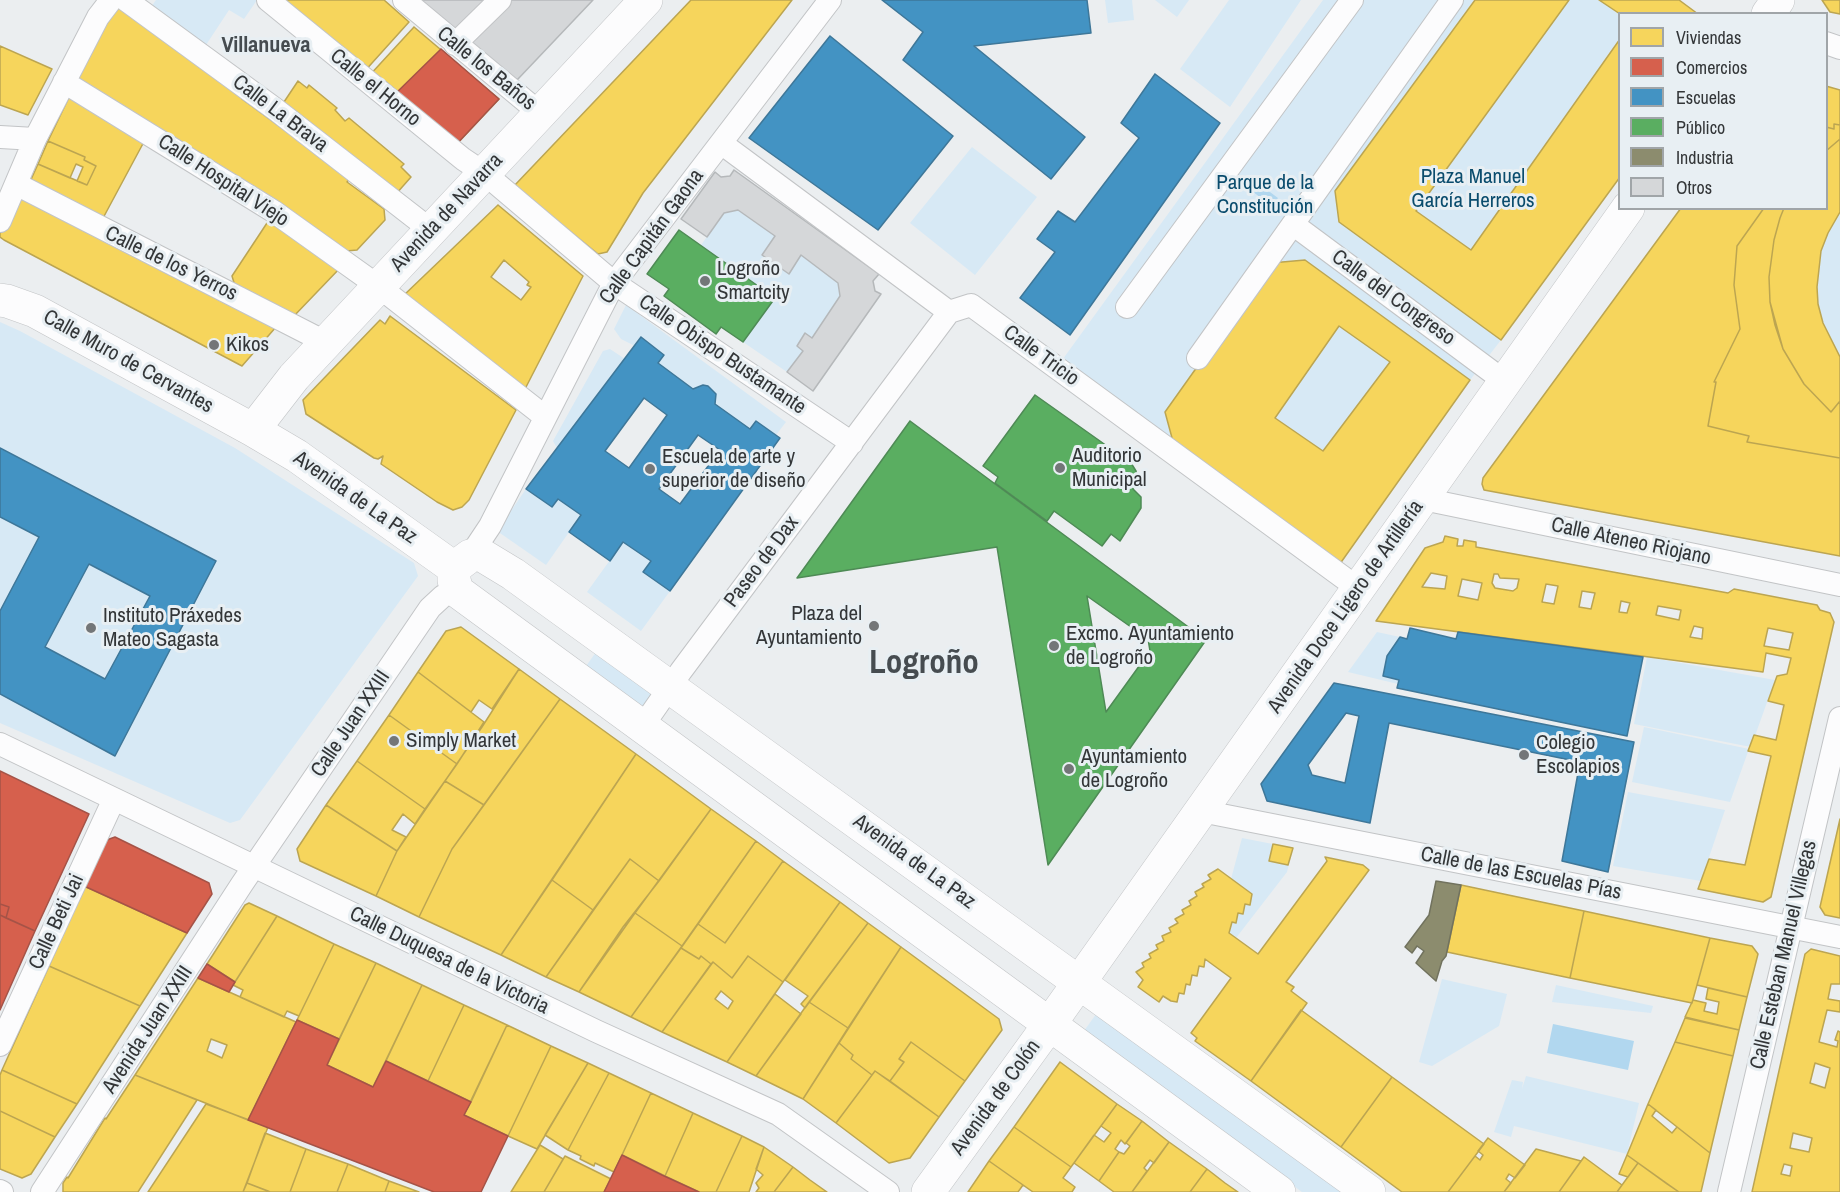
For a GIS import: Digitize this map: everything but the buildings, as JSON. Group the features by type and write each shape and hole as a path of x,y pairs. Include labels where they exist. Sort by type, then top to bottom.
{"main road":[{"name":"Avenida de Navarra","path":"253,430 281,392 646,0"},
{"name":"Avenida Doce Ligero de Artillería","path":"1064,1004 1627,210"},
{"name":"Calle Muro de Cervantes","path":"0,300 35,311 253,430"},
{"name":"Avenida de La Paz","path":"253,430 297,456 461,572 642,727 1064,1004 1369,1192"},
{"name":"Avenida de La Paz","path":"461,572 480,555 513,574 670,687 1064,1004 1279,1192"},
{"name":"Avenida de Colón","path":"928,1192 1064,1004"}],"street":[{"path":"0,221 35,140 64,82 98,17 111,0"},
{"name":"Calle La Brava","path":"126,0 275,109 432,231"},
{"name":"Calle el Horno","path":"268,0 463,159 484,173"},
{"name":"Calle los Baños","path":"404,0 541,114"},
{"path":"455,44 500,0"},
{"name":"Calle Capitán Gaona","path":"461,572 490,526 544,416 614,283 830,0"},
{"path":"1127,307 1352,0"},
{"path":"1198,358 1452,0"},
{"name":"Calle Hospital Viejo","path":"64,82 273,210 378,286 544,416"},
{"path":"0,137 35,140"},
{"path":"721,143 949,312"},
{"name":"Calle Obispo Bustamante","path":"484,173 614,283 852,443"},
{"name":"Calle de los Yerros","path":"16,184 327,343"},
{"name":"Calle del Congreso","path":"1294,225 1492,372"},
{"name":"Calle Tricio","path":"949,312 971,305 1359,589"},
{"name":"Paseo de Dax","path":"642,727 949,312"},
{"name":"Calle Ateneo Riojano","path":"1423,499 1840,585"},
{"name":"Calle Juan XXIII","path":"254,867 430,608 443,596 461,572"},
{"name":"Calle Esteban Manuel Villegas","path":"1729,1192 1840,718"},
{"name":"Calle Duquesa de la Victoria","path":"0,744 596,1031 778,1114 888,1192"},
{"name":"Calle Beti Jai","path":"0,1045 114,799"},
{"name":"Calle de las Escuelas Pías","path":"1201,811 1840,937"},
{"name":"Avenida Juan XXIII","path":"42,1192 254,867"}],"green space":[{"path":"156,0 257,0 244,19 229,10 204,48 149,10"},
{"path":"1105,0 1132,0 1134,20 1108,23"},
{"path":"1155,0 1189,0 1177,17"},
{"path":"1229,0 1301,0 1230,107 1180,69"},
{"name":"Parque de la Constitución","path":"1323,0 1474,0 1335,191 1340,222 1501,340 1470,380 1305,260 1271,263 1165,412 1174,449 1060,363"},
{"name":"Plaza Manuel García Herreros","path":"1569,0 1599,0 1618,13 1618,40 1471,250 1416,211"},
{"path":"972,147 1037,197 975,275 910,223"},
{"path":"738,210 775,236 762,255 789,274 801,255 838,283 840,296 812,338 805,334 797,346 803,351 787,372 743,342 775,298 701,245 724,213"},
{"path":"1840,212 1840,357 1823,323 1818,304 1817,287 1821,251"},
{"path":"626,305 786,422 776,435 756,421 750,429 715,404 716,394 708,386 703,385 693,389 658,363 664,354 642,338 635,346 621,339 614,329"},
{"path":"0,322 235,448 414,563 418,576 240,820 230,823 0,723"},
{"path":"1339,326 1390,362 1323,451 1275,418"},
{"path":"610,349 625,359 557,448 553,441 603,351"},
{"path":"526,489 558,499 581,515 546,565 497,531"},
{"path":"623,542 651,561 643,572 670,591 641,631 587,592"},
{"path":"1377,632 1400,637 1387,656 1399,680 1398,684 1348,672"},
{"path":"601,645 655,687 647,705 640,708 584,669"},
{"path":"1647,657 1775,680 1751,747 1634,724"},
{"path":"1644,727 1749,749 1730,802 1632,782"},
{"path":"1628,792 1725,810 1701,881 1613,866"},
{"path":"1242,838 1293,848 1287,872 1236,938 1229,933 1232,922 1236,923 1238,913 1231,879"},
{"path":"1442,979 1507,994 1499,1026 1432,1066 1419,1062"},
{"path":"1556,985 1653,1006 1651,1013 1552,1002"},
{"path":"1099,1010 1354,1192 1302,1192 1087,1035 1084,1031"},
{"path":"1526,1076 1639,1103 1627,1154 1514,1126 1511,1137 1494,1132 1512,1080 1523,1082 1522,1089"}],"water":[{"path":"1251,178 1278,198 1272,206 1245,186"},
{"path":"1553,1024 1634,1041 1628,1070 1547,1053"}],"place":[{"name":"Logroño Smartcity","path":"705,281"},
{"name":"Kikos","path":"214,345"},
{"name":"Auditorio Municipal","path":"1060,468"},
{"name":"Escuela de arte y superior de diseño","path":"650,469"},
{"name":"Plaza del Ayuntamiento","path":"874,626"},
{"name":"Instituto Práxedes Mateo Sagasta","path":"91,628"},
{"name":"Excmo. Ayuntamiento de Logroño","path":"1054,646"},
{"name":"Simply Market","path":"394,741"},
{"name":"Colegio Escolapios","path":"1524,755"},
{"name":"Ayuntamiento de Logroño","path":"1069,769"}],"district":[{"name":"Villanueva","path":"266,46"},
{"name":"Logroño","path":"924,664"}]}
